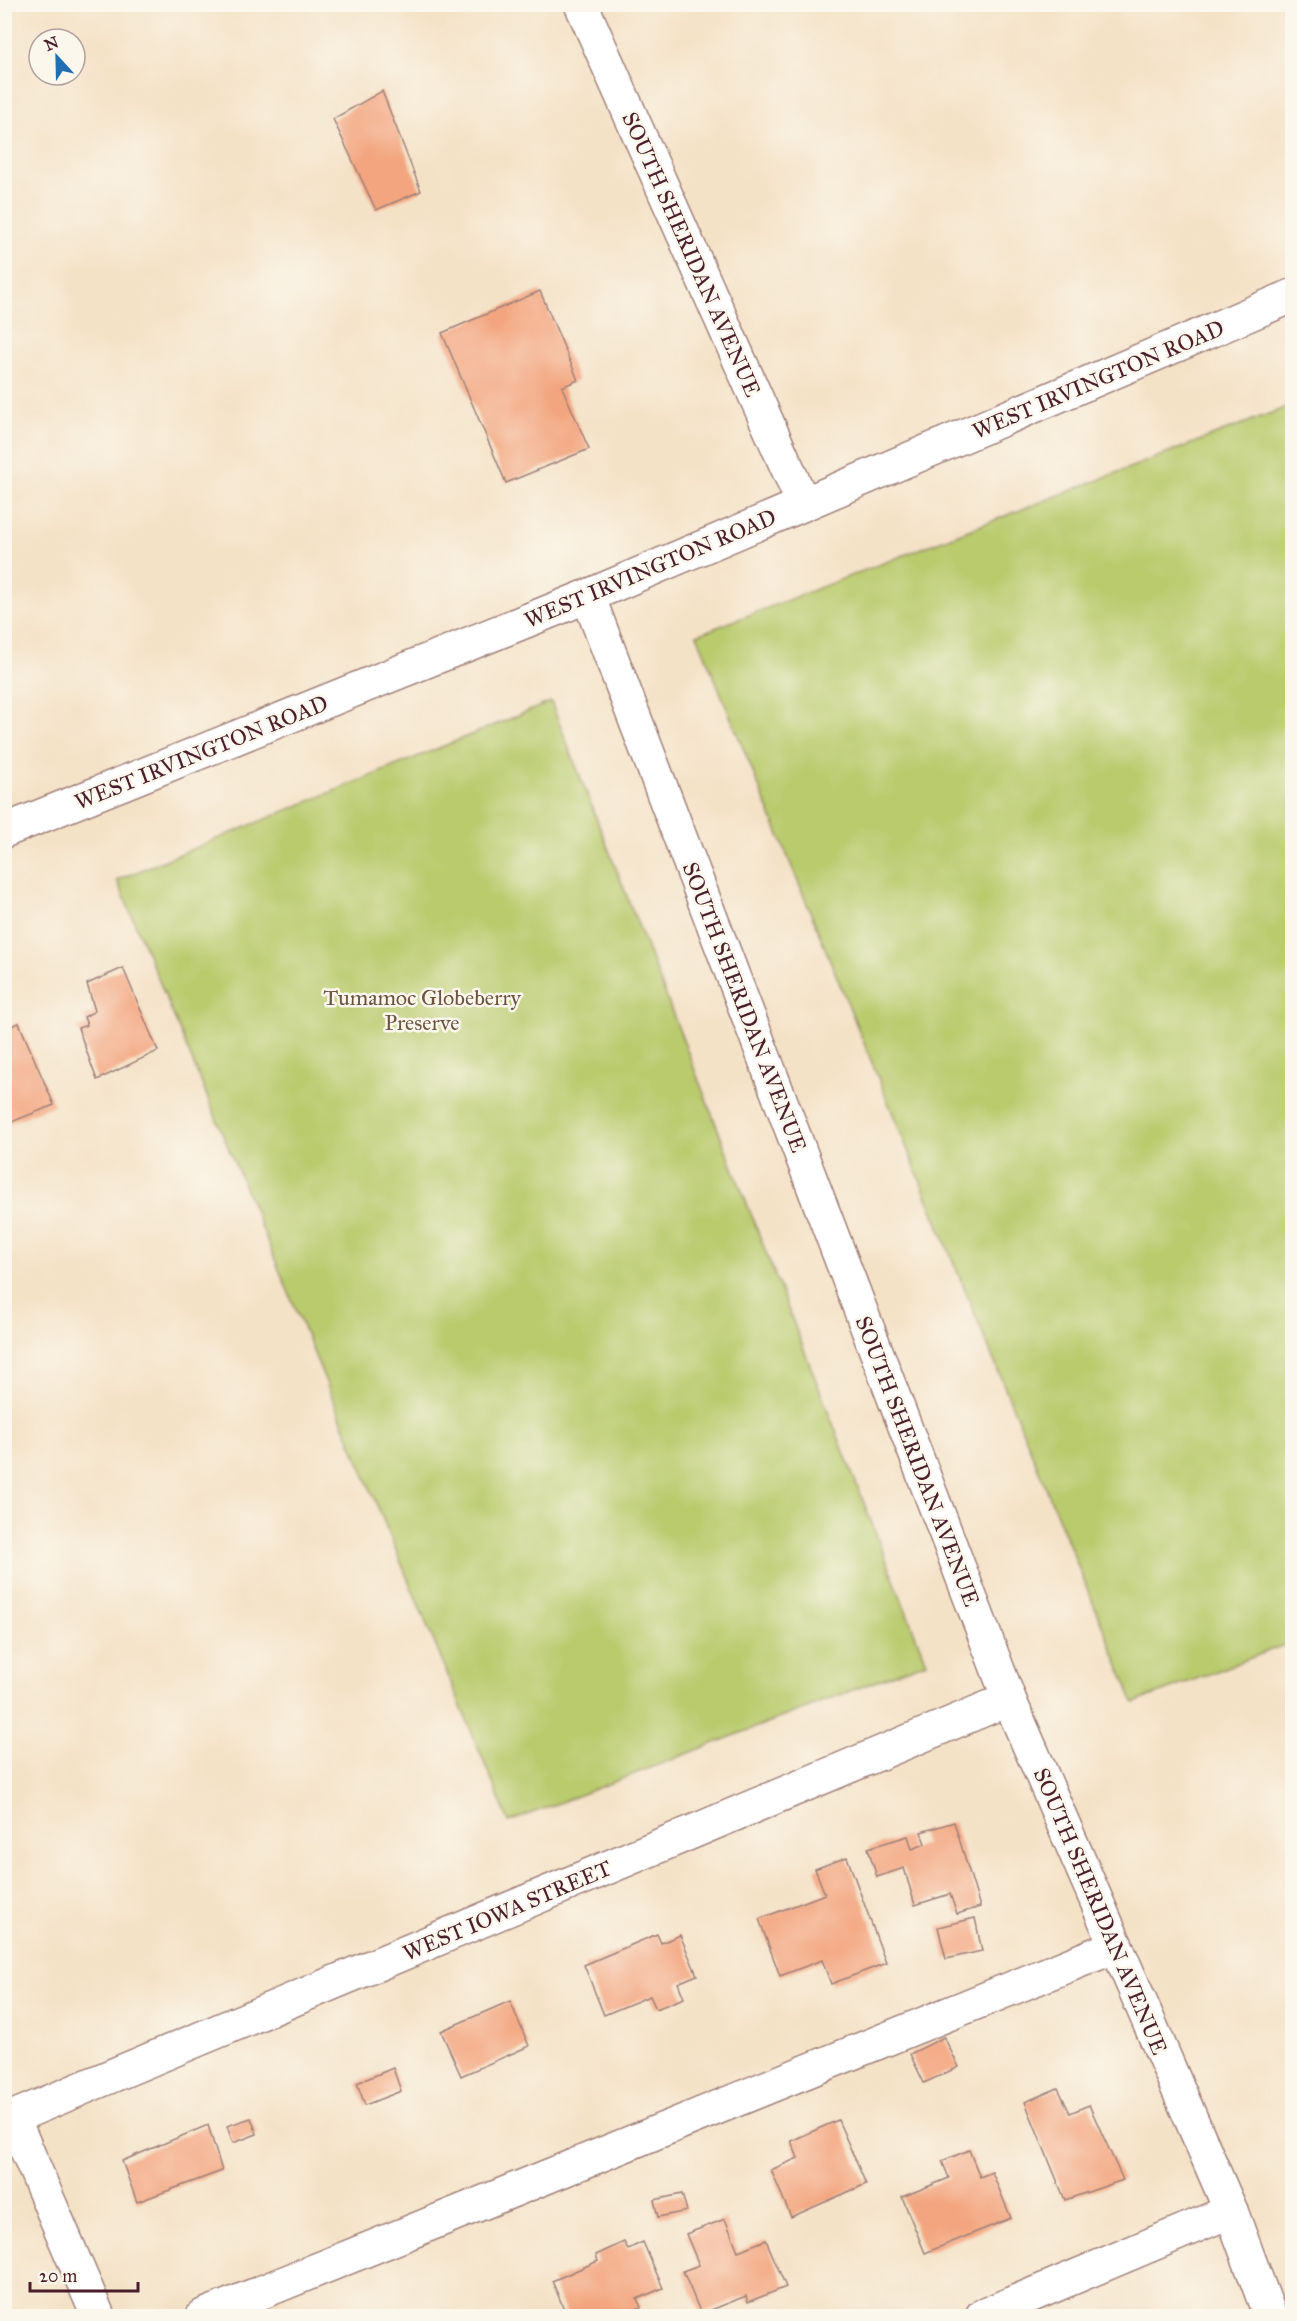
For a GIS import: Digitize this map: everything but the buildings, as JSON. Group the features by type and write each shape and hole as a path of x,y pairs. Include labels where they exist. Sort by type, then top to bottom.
{"street":[{"name":"SOUTH SHERIDAN AVENUE","path":"581,4 803,503"},
{"name":"WEST IRVINGTON ROAD","path":"4,831 588,596 1293,296"},
{"name":"SOUTH SHERIDAN AVENUE","path":"588,596 1009,1700 1231,2211 1270,2316"},
{"name":"WEST IOWA STREET","path":"8,2119 1009,1700"},
{"path":"202,2316 1116,1946"},
{"path":"8,2119 99,2316"},
{"path":"982,2316 1231,2211"}],"green space":[{"path":"1292,405 1292,1642 1134,1703 697,635"},
{"name":"Tumamoc Globeberry Preserve","path":"551,702 926,1662 509,1822 117,880"}]}
